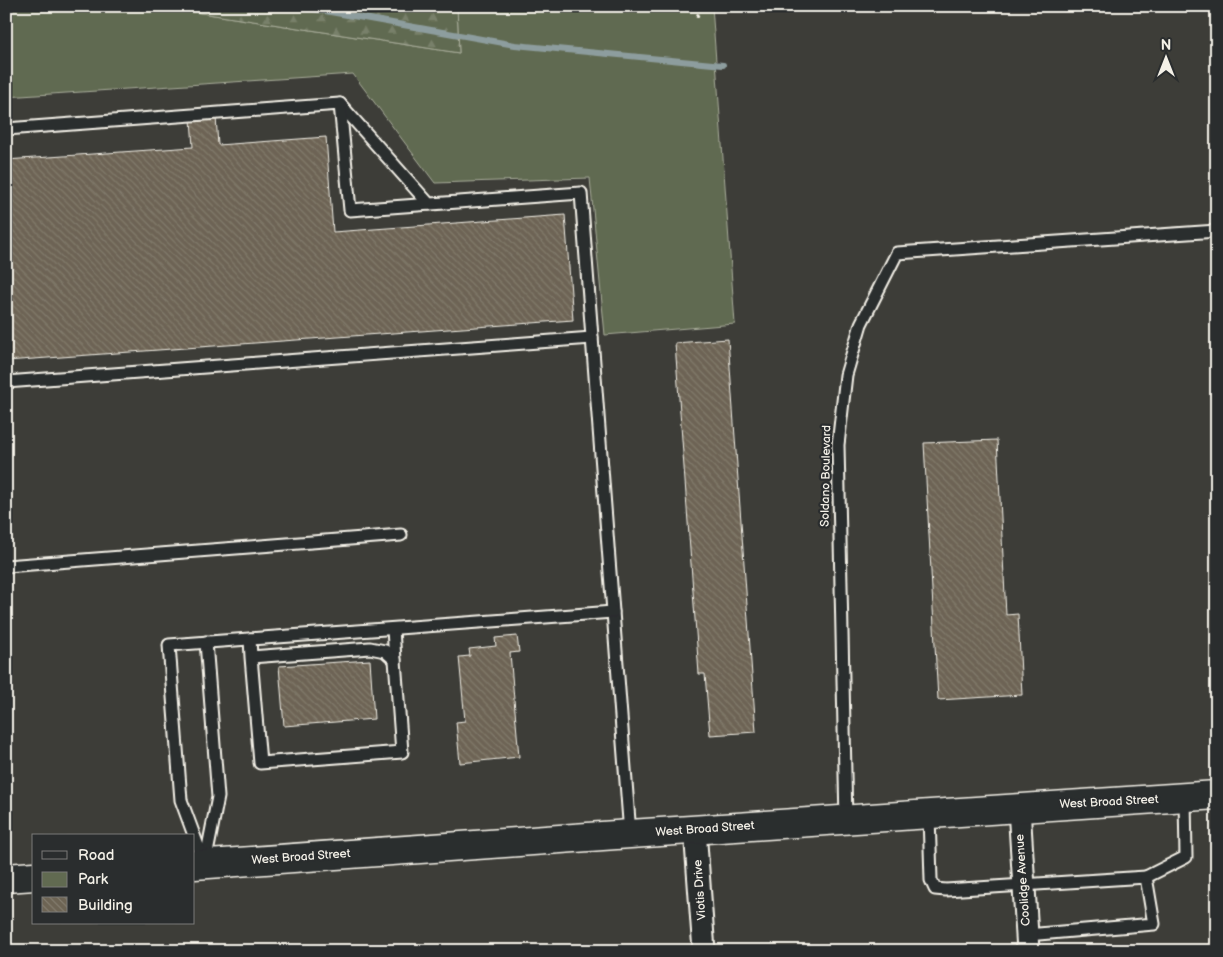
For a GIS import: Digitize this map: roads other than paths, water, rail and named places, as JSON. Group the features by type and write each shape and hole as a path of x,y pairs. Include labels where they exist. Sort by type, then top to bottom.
{"main road":[{"name":"West Broad Street","path":"199,865 1217,795"},
{"path":"6,878 32,876"}],"street":[{"name":"Coolidge Avenue","path":"1018,808 1027,943"},
{"name":"Viotis Drive","path":"695,830 704,951"}],"lane":[{"path":"6,129 340,104"},
{"path":"340,104 429,204"},
{"path":"340,104 350,210 581,192 630,834"},
{"name":"Soldano Boulevard","path":"846,821 838,445 846,375 861,324 897,253 1217,231"},
{"path":"6,382 592,338"},
{"path":"6,566 401,535"},
{"path":"190,834 181,800 169,645 613,612"},
{"path":"250,639 260,763 402,752 393,628"},
{"path":"199,865 218,797 206,642"},
{"path":"251,657 370,648 385,651 395,660"},
{"path":"929,815 931,880 935,888 946,890 1146,877 1186,857 1184,798"},
{"path":"195,851 199,865"},
{"path":"1027,943 1154,924 1146,877"}],"waterway":[{"path":"297,6 515,45 723,65"}]}
